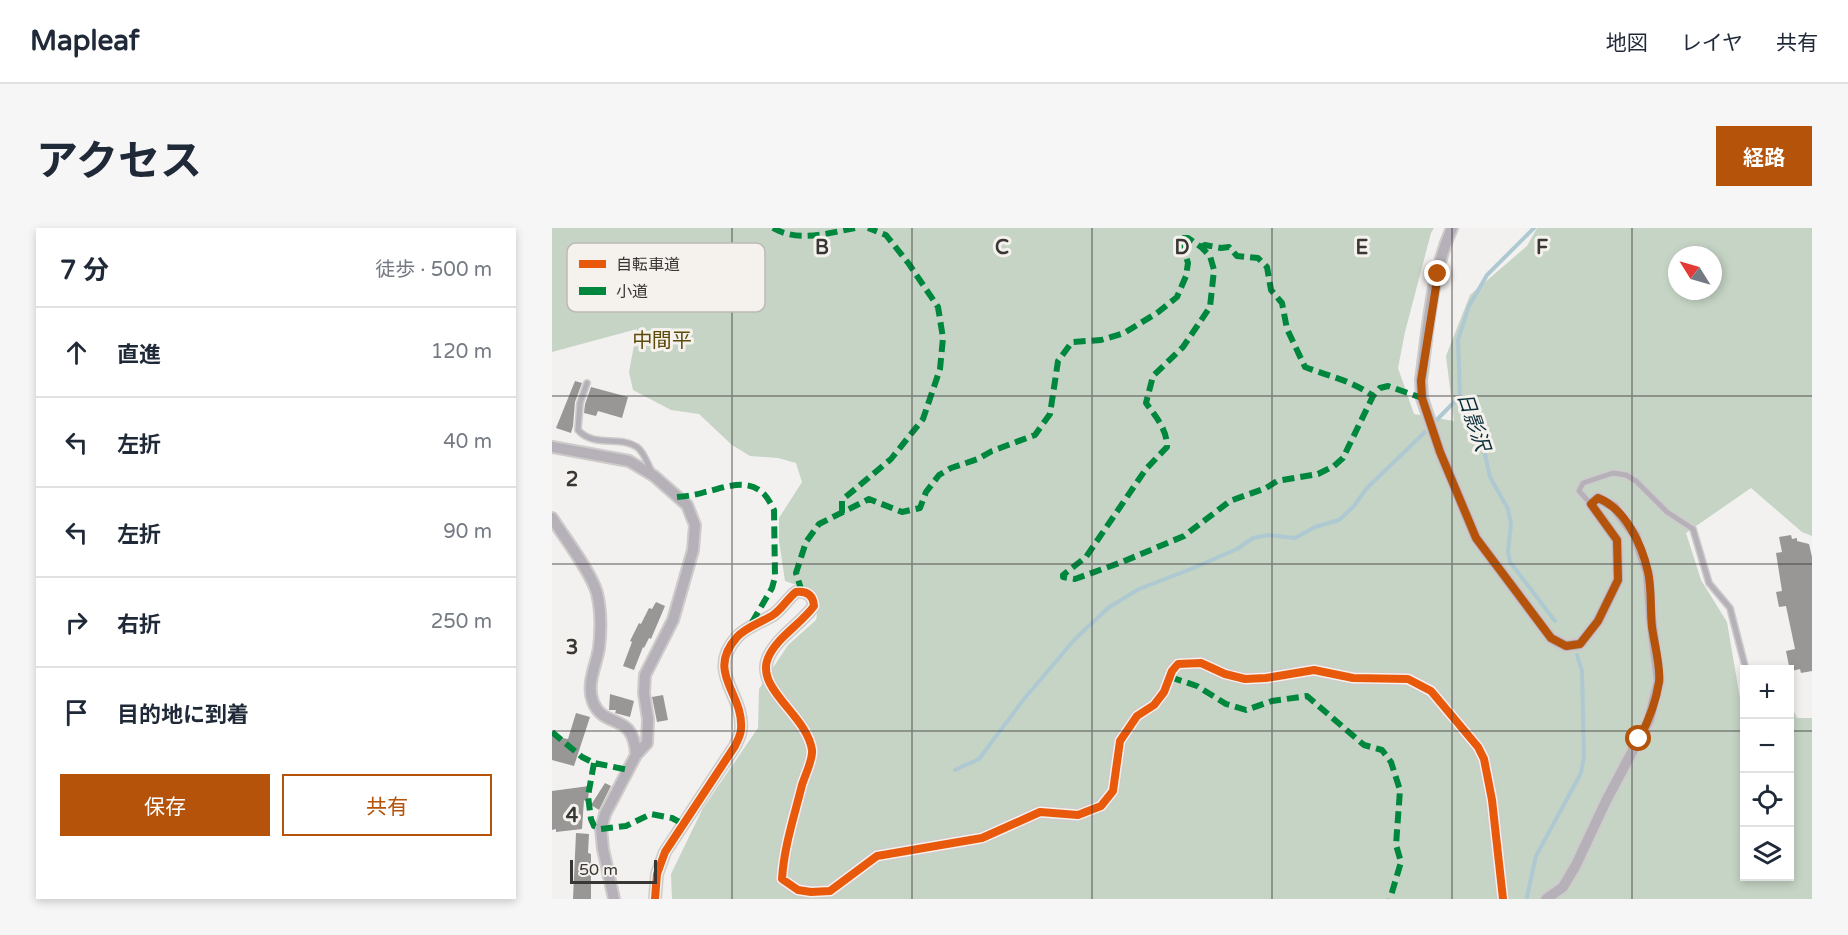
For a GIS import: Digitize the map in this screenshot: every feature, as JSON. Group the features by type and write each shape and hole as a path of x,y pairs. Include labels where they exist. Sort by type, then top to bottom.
{"street":[{"path":"1452,228 1444,246 1438,274 1421,381 1422,398 1436,440 1476,538 1551,638 1566,646 1580,644 1598,621 1618,580 1617,540 1591,504 1598,498 1614,507 1635,535 1648,573 1659,681 1649,720 1606,801 1576,866 1563,887 1546,899"},
{"path":"554,445 629,461 654,476 687,505 693,515 695,525 693,550 673,620 645,675 644,693 648,718 646,743 636,755 605,814 601,829 614,899"},
{"path":"552,518 597,591 600,627 599,648 591,683 592,700 597,710 633,733 636,740 636,755"},
{"path":"655,899 657,874 665,852 735,746 741,731 741,716 737,702 724,678 726,657 737,637 775,614 796,592 802,592 809,594 814,606 775,647 768,659 766,669 770,685 798,719 812,751 783,854 782,879 798,890 830,891 877,856 982,838 1040,812 1078,815 1101,806 1113,791 1120,741 1137,716 1154,705 1164,692 1172,671 1178,664 1201,663 1225,674 1245,679 1314,670 1353,678 1408,679 1431,691 1478,747 1484,759 1492,800 1503,899"}],"lane":[{"path":"587,382 580,403 578,430 588,438 637,447 654,476"},
{"path":"1591,504 1579,491 1583,483 1613,473 1626,475 1636,481 1667,512 1693,529 1709,583 1730,608 1745,665"}],"green space":[{"path":"552,228 1434,228 1405,332 1398,368 1414,414 1454,421 1446,356 1470,295 1527,246 1537,228 1812,228 1812,536 1802,532 1751,488 1686,533 1701,580 1727,622 1740,698 1740,881 1794,881 1794,712 1797,718 1812,718 1812,899 672,899 671,874 703,808 758,728 759,689 788,645 816,620 819,602 808,589 785,581 779,541 779,518 802,482 796,463 778,458 750,456 732,445 699,414 671,410 633,390 629,372 637,329 552,352"}],"building":[{"path":"575,381 582,383 575,402 571,433 556,428"},
{"path":"591,387 628,397 622,418 598,411 596,416 584,413"},
{"path":"1791,535 1792,539 1797,538 1797,541 1809,544 1812,557 1812,671 1801,673 1800,669 1794,670 1794,665 1789,665 1786,651 1795,649 1786,606 1779,607 1776,592 1782,591 1776,553 1782,552 1779,537"},
{"path":"656,602 665,606 651,639 649,638 643,647 634,670 623,666 632,642 630,641 639,623 641,624 649,608 652,609"},
{"path":"610,694 634,701 630,717 615,713 616,710 609,710"},
{"path":"663,695 668,720 657,722 652,697"},
{"path":"576,713 590,717 574,766 552,760 552,736 568,739"},
{"path":"605,783 611,786 599,810 591,805"},
{"path":"589,786 588,803 584,800 582,829 556,832 556,829 552,830 552,791"},
{"path":"576,833 589,834 591,899 573,899"}],"waterway":[{"name":"日影沢","path":"1534,228 1487,275 1469,306 1458,340 1460,396 1469,421 1484,450 1490,477 1508,509 1511,524 1508,552 1510,562 1555,621"},
{"path":"955,770 979,759 1024,699 1075,639 1108,608 1139,589 1237,549 1253,538 1268,535 1295,538 1315,527 1339,520 1354,506 1367,488 1460,396"},
{"name":"日影沢","path":"1527,897 1536,856 1581,773 1584,756 1582,671 1577,655"}],"marked path":[{"path":"773,228 783,233 803,236 855,228"},
{"path":"842,513 842,500 891,459 923,419 940,369 943,338 938,307 909,264 886,235 868,228"},
{"path":"802,592 796,573 806,542 819,524 869,499 902,512 920,508 926,492 939,475 951,468 1035,435 1050,414 1058,361 1072,342 1101,340 1124,333 1157,313 1177,297 1186,276 1188,263 1180,238 1188,238 1201,247 1210,256 1214,270 1210,307 1183,347 1153,376 1146,403 1163,429 1167,447 1146,469 1086,557 1063,577 1075,579 1122,562 1184,536 1230,501 1266,488 1277,481 1318,474 1334,466 1343,458 1373,396 1380,388 1388,386 1422,398"},
{"path":"1201,247 1205,245 1229,247 1237,256 1258,258 1267,267 1271,290 1282,303 1287,329 1305,367 1349,383 1373,396"},
{"path":"677,497 743,485 757,489 769,501 774,510 775,577 772,588 751,624"},
{"path":"1170,677 1197,686 1226,704 1246,710 1272,701 1307,696 1364,745 1382,750 1391,762 1400,790 1396,845 1401,862 1390,899"},
{"path":"552,732 582,757 594,763 629,770"},
{"path":"594,763 588,796 594,826 601,829 626,826 651,814 672,818 683,824"}],"cycle path":[{"path":"655,899 657,874 665,852 735,746 740,733 740,716 725,672 728,650 741,633 773,615 796,592 811,596 814,606 777,644 768,658 766,669 775,692 801,725 812,750 783,867 782,879 798,890 830,891 877,856 982,838 1040,812 1078,815 1101,806 1113,791 1120,741 1137,716 1154,705 1164,692 1172,671 1178,664 1201,663 1225,674 1245,679 1314,670 1353,678 1408,679 1431,691 1478,747 1484,759 1492,800 1503,899"}],"district":[{"name":"中間平","path":"662,341"}],"route":[{"path":"1438,274 1421,381 1422,398 1440,452 1476,538 1551,638 1566,646 1580,644 1608,605 1618,580 1617,540 1591,504 1598,498 1606,501 1614,507 1635,535 1648,573 1659,681 1649,720 1639,739"}]}
